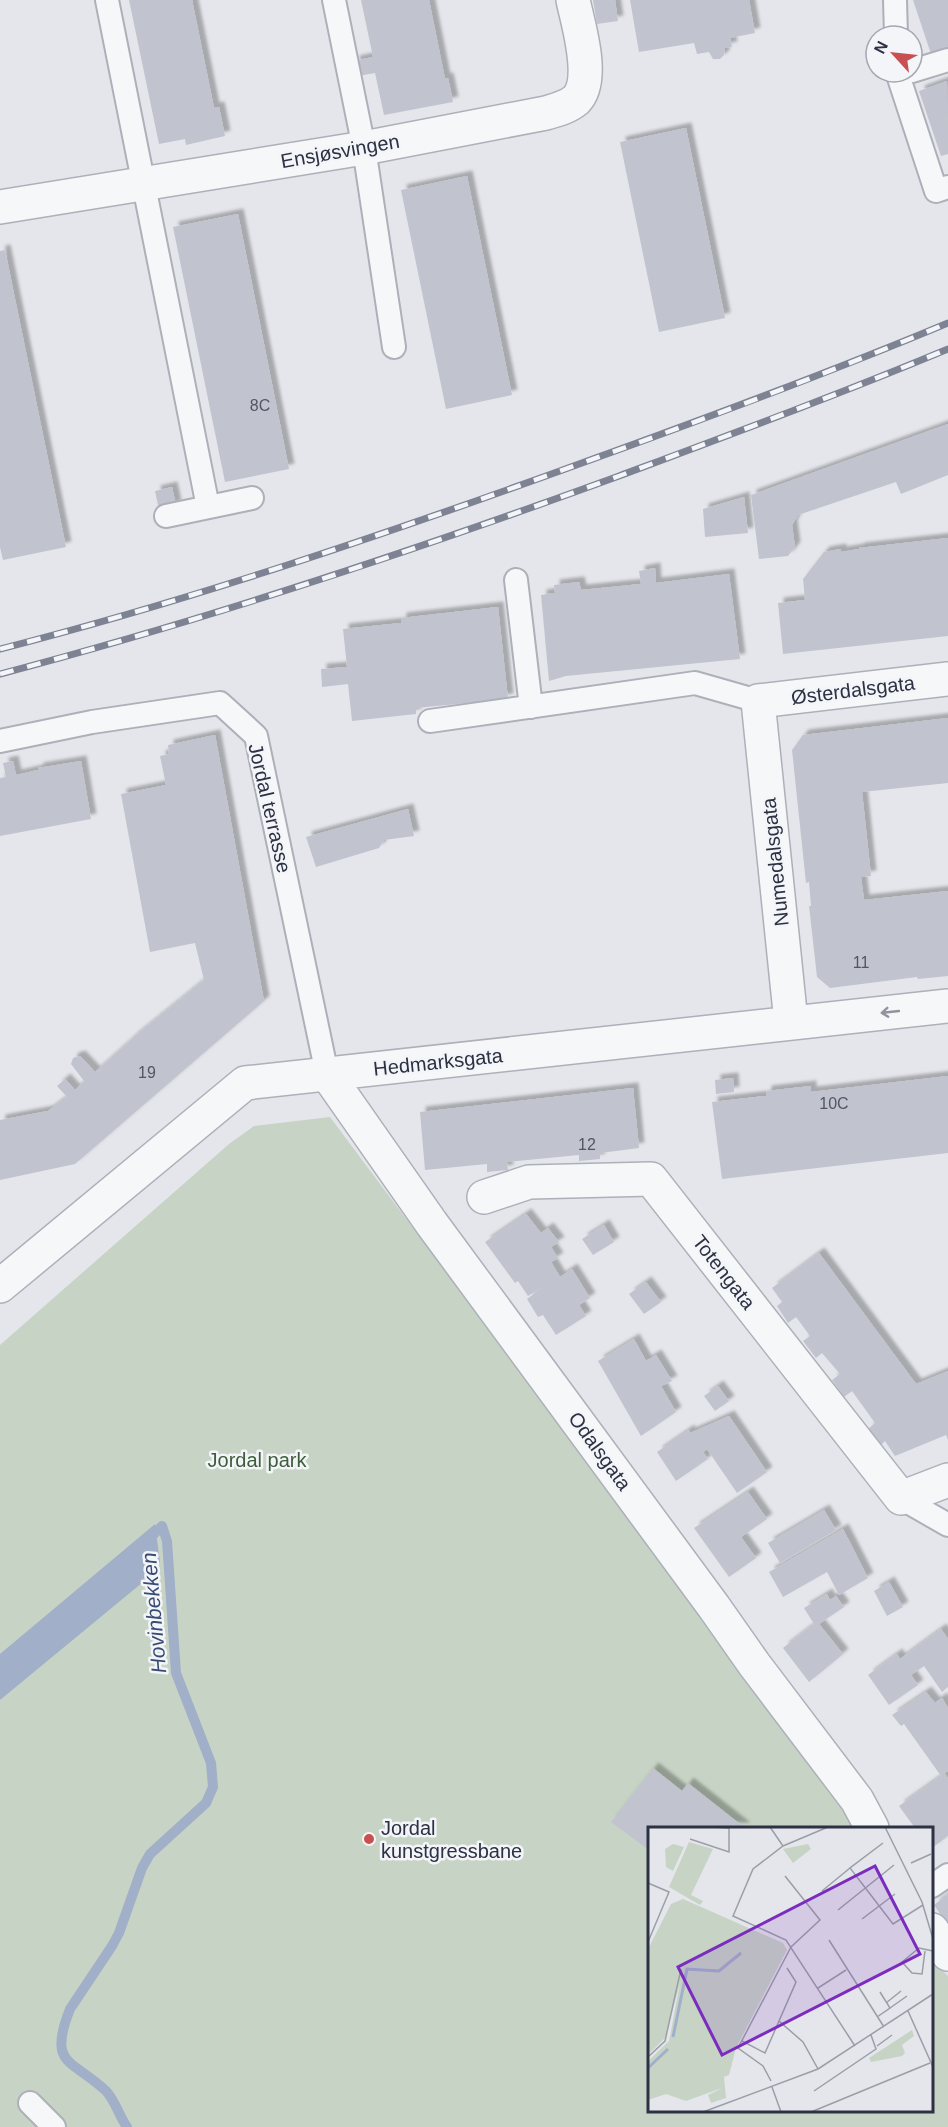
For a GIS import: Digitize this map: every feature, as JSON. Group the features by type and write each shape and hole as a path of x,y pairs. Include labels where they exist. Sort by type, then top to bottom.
{"street":[{"name":"Ensjøsvingen","path":"0,207 364,148 562,108 577,99 583,85 584,52 573,0"},
{"name":"Østerdalsgata","path":"758,701 948,679"},
{"name":"Numedalsgata","path":"758,701 791,1022"},
{"name":"Hedmarksgata","path":"0,1286 245,1083 948,1006"},
{"name":"Odalsgata","path":"327,1074 432,1224 754,1664 857,1800 871,1827"},
{"name":"Totengata","path":"484,1197 529,1182 651,1179 901,1498"},
{"path":"901,1498 948,1480"},
{"path":"933,1932 948,1954"}],"lane":[{"path":"107,0 208,507"},
{"path":"334,0 364,148 394,347"},
{"path":"895,0 896,24"},
{"path":"924,67 948,60"},
{"path":"907,84 936,191 948,187"},
{"path":"166,516 252,498"},
{"path":"516,580 531,707"},
{"path":"430,721 696,683 758,701"},
{"name":"Jordal terrasse","path":"0,741 93,722 220,703 256,736 327,1074"},
{"name":"Totengata","path":"901,1498 948,1525"},
{"path":"933,1885 948,1875"},
{"path":"30,2103 54,2127"}],"green space":[{"name":"Jordal park","path":"330,1117 848,1810 858,1827 648,1827 648,2112 933,2112 933,1956 939,1967 948,1976 948,2127 0,2127 0,1345 229,1144 254,1126"}],"water":[{"path":"155,1524 160,1562 154,1573 0,1700 0,1654"}],"building":[{"path":"129,0 192,0 214,108 219,107 225,136 186,145 185,139 159,144"},
{"path":"361,0 429,0 445,79 448,78 453,102 384,115 375,73 358,76 354,61 373,57"},
{"path":"593,0 615,0 618,21 597,24"},
{"path":"630,0 749,0 755,33 730,38 732,47 725,48 724,55 720,59 713,59 709,52 697,54 694,43 639,52"},
{"path":"913,0 948,0 948,52 932,57 924,33 924,24 921,24"},
{"path":"947,81 948,154 941,156 919,91"},
{"path":"686,128 725,318 659,332 620,142"},
{"path":"467,176 512,395 446,409 401,190"},
{"path":"238,214 289,469 225,482 173,227"},
{"path":"5,250 66,547 3,560 0,547 0,251"},
{"path":"948,424 948,475 901,494 896,482 798,515 792,525 795,547 788,556 759,559 751,495"},
{"path":"172,487 176,506 159,510 155,491"},
{"path":"744,497 748,533 705,537 703,509"},
{"path":"948,538 948,636 783,654 778,603 805,600 803,579 824,552 841,549 841,552"},
{"path":"655,568 656,583 729,574 740,659 566,676 549,681 541,595 555,593 554,585 579,582 581,590 641,584 639,571"},
{"path":"498,607 508,699 416,708 416,714 352,721 348,684 322,687 321,669 347,667 343,629 401,623 401,618"},
{"path":"948,718 948,783 862,792 871,876 861,877 864,900 948,891 948,976 918,979 917,977 830,988 817,977 809,906 811,906 809,882 806,883 792,750 803,735"},
{"path":"215,735 264,1001 75,1164 0,1180 0,1120 48,1111 67,1097 57,1086 65,1079 75,1090 84,1081 71,1064 73,1058 80,1056 95,1072 204,980 195,943 150,952 121,794 166,785 160,756 169,754 168,745"},
{"path":"13,761 16,775 38,770 38,768 81,761 91,819 0,836 0,778 6,777 3,763"},
{"path":"408,809 414,836 384,840 379,848 316,867 306,837"},
{"path":"948,1076 948,1153 722,1179 712,1102 766,1096 766,1091 811,1086 811,1092"},
{"path":"733,1078 734,1092 716,1094 715,1080"},
{"path":"633,1088 639,1148 600,1153 600,1159 579,1161 579,1155 507,1162 508,1170 487,1172 487,1164 425,1170 420,1112"},
{"path":"526,1214 541,1233 548,1228 559,1242 551,1247 558,1258 551,1262 560,1277 572,1269 590,1298 579,1305 586,1316 556,1335 543,1315 538,1317 527,1299 544,1286 528,1296 518,1281 515,1283 485,1242"},
{"path":"604,1225 614,1242 593,1255 582,1239"},
{"path":"819,1253 916,1384 948,1371 948,1440 946,1435 895,1456 885,1441 880,1446 868,1429 875,1423 852,1391 844,1397 832,1380 840,1374 822,1353 816,1358 803,1341 810,1336 796,1317 788,1323 777,1306 782,1302 772,1288"},
{"path":"646,1282 661,1302 644,1314 629,1294"},
{"path":"634,1339 646,1361 656,1355 672,1381 661,1386 676,1412 641,1436 598,1361"},
{"path":"718,1386 729,1401 715,1411 704,1396"},
{"path":"729,1416 767,1472 737,1493 707,1449 703,1452 708,1459 676,1481 657,1452 689,1430 690,1433"},
{"path":"748,1492 767,1519 741,1537 756,1558 729,1577 694,1528"},
{"path":"824,1510 836,1530 780,1563 768,1543"},
{"path":"843,1529 868,1578 839,1595 827,1572 783,1597 769,1572"},
{"path":"889,1582 903,1607 887,1616 874,1591"},
{"path":"827,1594 830,1600 836,1596 844,1607 819,1624 843,1654 809,1682 783,1648 814,1624 804,1608"},
{"path":"941,1629 948,1639 948,1687 942,1692 924,1666 911,1675 918,1685 889,1705 868,1675 897,1654 900,1659"},
{"path":"926,1692 935,1703 942,1698 948,1708 948,1771 944,1773 948,1778 948,1836 933,1847 933,1827 914,1827 899,1806 941,1776 904,1724 901,1726 892,1715"},
{"path":"653,1768 682,1791 688,1783 744,1827 648,1827 648,1850 611,1822"},
{"path":"948,1894 948,1925 934,1905"}],"waterway":[{"name":"Hovinbekken","path":"127,2127 106,2091 67,2060 61,2042 64,2028 70,2009 119,1933 142,1868 150,1854 206,1803 213,1787 211,1763 176,1673 167,1541 162,1526 148,1540"}],"railway":[{"path":"0,649 211,589 419,521 753,400 948,323"},
{"path":"0,674 235,607 466,530 743,430 948,349"}],"place":[{"name":"Jordal kunstgressbane","path":"369,1839"}]}
